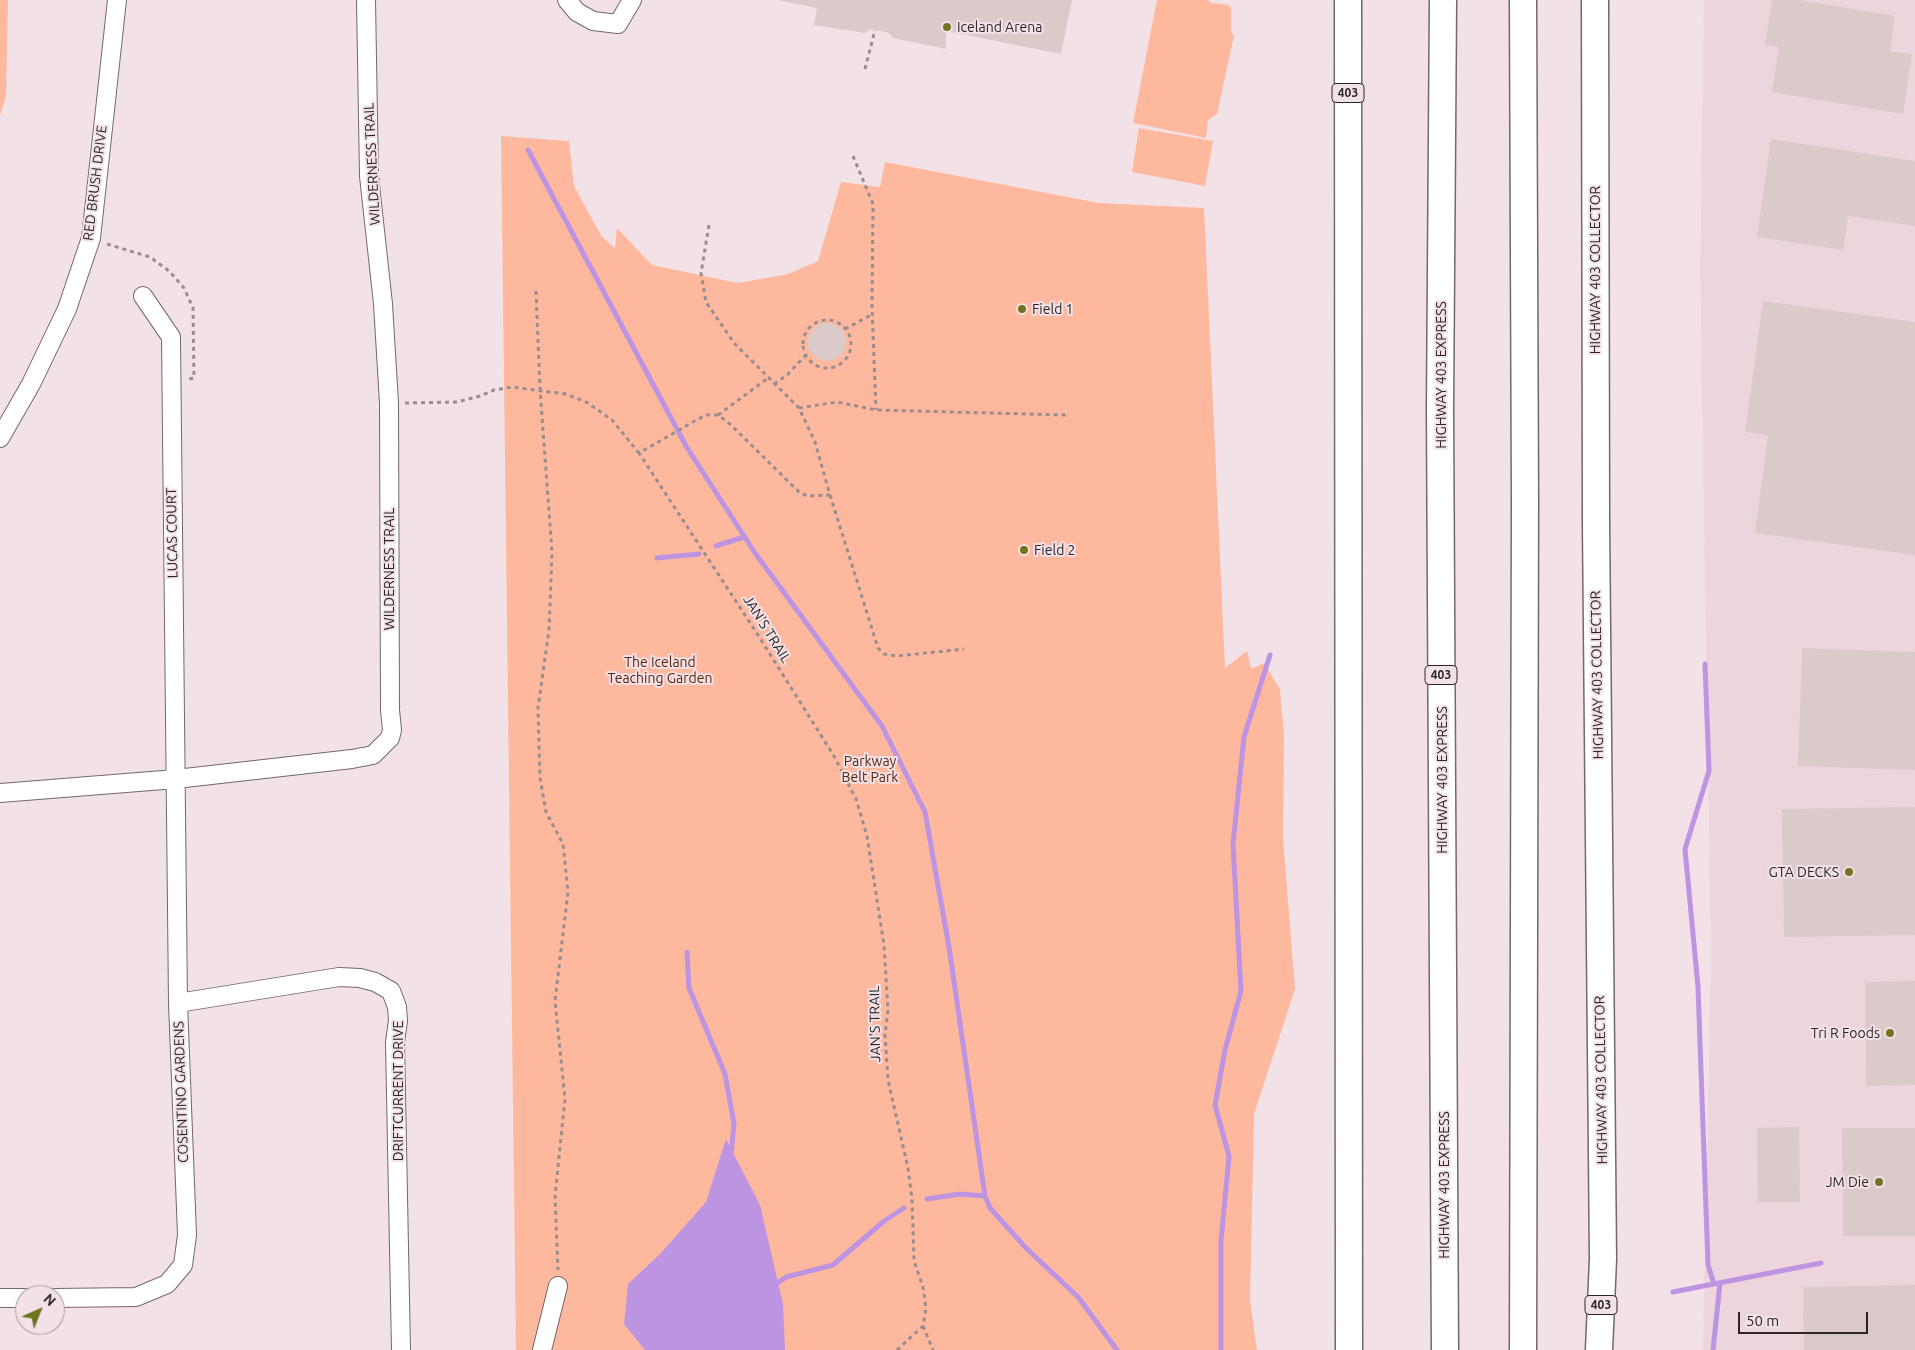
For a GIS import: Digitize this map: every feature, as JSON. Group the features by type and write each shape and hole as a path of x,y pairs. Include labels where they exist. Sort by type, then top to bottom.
{"highway":[{"name":"403","path":"1348,0 1349,1350"},
{"name":"HIGHWAY 403 EXPRESS","path":"1443,0 1440,408 1445,1350"},
{"path":"1522,0 1525,482 1524,1350"},
{"name":"HIGHWAY 403 COLLECTOR","path":"1595,0 1596,522 1603,1260 1599,1350"},
{"path":"1603,1260 1604,1350"}],"street":[{"name":"RED BRUSH DRIVE","path":"0,438 31,384 68,309 90,238 117,0"},
{"name":"WILDERNESS TRAIL","path":"0,793 176,779 366,757 380,750 390,738 392,730 390,710 389,403 383,304 369,176 366,0"},
{"path":"567,0 577,12 593,21 618,24 632,0"},
{"name":"LUCAS COURT","path":"143,296 171,337 176,779"},
{"name":"COSENTINO GARDENS","path":"65,1298 136,1297 167,1284 183,1265 187,1235 178,1003 176,779"},
{"name":"DRIFTCURRENT DRIVE","path":"178,1003 339,977 360,978 374,982 391,991 397,1007 398,1021 395,1042 401,1350"},
{"path":"542,1350 558,1286"},
{"path":"0,1298 15,1298"}],"path":[{"path":"865,69 875,30"},
{"path":"853,156 873,204 873,314 876,410"},
{"path":"709,225 702,273 706,302 734,342 799,408 815,442 878,648 884,654 897,656 964,649"},
{"path":"536,292 540,389 552,552 549,630 538,708 540,778 546,812 563,844 568,892 556,1001 565,1099 555,1196 558,1286"},
{"path":"845,329 873,314"},
{"path":"830,320 845,329 851,340 851,348 844,361 838,366 823,368 816,366 805,356 802,341 809,327 815,323 830,320"},
{"path":"774,384 787,375 805,356"},
{"path":"718,416 768,378"},
{"name":"JAN'S TRAIL","path":"389,403 457,402 494,390 512,388 540,389 566,394 588,403 612,420 640,453 834,756 856,799 866,836 884,945 888,1010 885,1035 888,1080 908,1168 912,1198 914,1261 923,1287 926,1308 923,1326"},
{"path":"799,408 837,402 876,410 1067,415"},
{"path":"640,453 698,419 707,415 718,416 730,424 799,492 807,496 830,495"},
{"path":"897,1350 923,1326 933,1350"}],"shaded area":[{"path":"1704,0 1915,0 1915,1350 1703,1350 1711,957 1700,270"},
{"path":"726,1139 760,1205 783,1304 785,1350 645,1350 624,1324 628,1284 661,1253 706,1202"}],"green space":[{"path":"0,0 8,0 6,96 0,115"},
{"path":"1157,0 1208,0 1211,3 1229,5 1231,9 1231,31 1234,36 1217,114 1208,120 1206,138 1133,123"},
{"path":"1139,128 1213,141 1205,186 1132,172"},
{"name":"Parkway Belt Park","path":"501,136 569,141 574,186 602,237 615,248 617,228 652,265 738,283 788,274 818,261 841,182 880,187 885,162 1099,203 1204,208 1225,668 1247,651 1251,669 1264,663 1280,689 1284,736 1283,838 1295,989 1254,1114 1250,1300 1257,1350 516,1350"}],"building":[{"name":"Iceland Arena","path":"777,0 1072,0 1061,54 946,31 946,49 893,38 889,33 871,29 865,33 814,25 817,8"},
{"path":"1772,0 1800,0 1895,16 1890,51 1912,54 1903,114 1772,92 1779,47 1765,45"},
{"path":"1771,139 1915,161 1915,226 1848,216 1843,250 1757,237"},
{"path":"1763,301 1915,322 1915,555 1755,533 1768,435 1745,432"},
{"path":"827,323 840,329 846,342 840,355 827,361 814,355 808,342 814,329"},
{"path":"1802,648 1915,652 1915,770 1798,766"},
{"name":"GTA DECKS","path":"1915,807 1915,935 1784,937 1782,809"},
{"name":"Tri R Foods","path":"1915,981 1915,1085 1866,1086 1865,982"},
{"path":"1799,1127 1800,1202 1758,1202 1757,1128"},
{"name":"JM Die","path":"1842,1128 1915,1128 1915,1236 1843,1236"},
{"path":"1915,1285 1915,1350 1804,1350 1803,1287"}],"waterway":[{"path":"528,150 686,446 755,553 882,726 925,812 949,947 985,1196 990,1208 1027,1249 1078,1297 1117,1350"},
{"path":"716,546 744,537"},
{"path":"657,558 699,554"},
{"path":"1221,1350 1221,1241 1229,1156 1215,1105 1225,1050 1241,991 1233,844 1244,737 1270,655"},
{"path":"1705,664 1709,771 1685,849 1698,987 1708,1265 1714,1284"},
{"path":"687,952 689,988 725,1074 734,1124 731,1155"},
{"path":"927,1199 960,1194 985,1196"},
{"path":"773,1286 786,1277 833,1265 884,1221 904,1208"},
{"path":"1673,1292 1821,1263"},
{"path":"1713,1350 1720,1283"}],"place":[{"name":"Iceland Arena","path":"947,27"},
{"name":"Field 1","path":"1022,309"},
{"name":"Field 2","path":"1024,550"},
{"name":"GTA DECKS","path":"1849,872"},
{"name":"Tri R Foods","path":"1890,1033"},
{"name":"JM Die","path":"1879,1182"}],"park label":[{"name":"The Iceland Teaching Garden","path":"660,670"}]}
